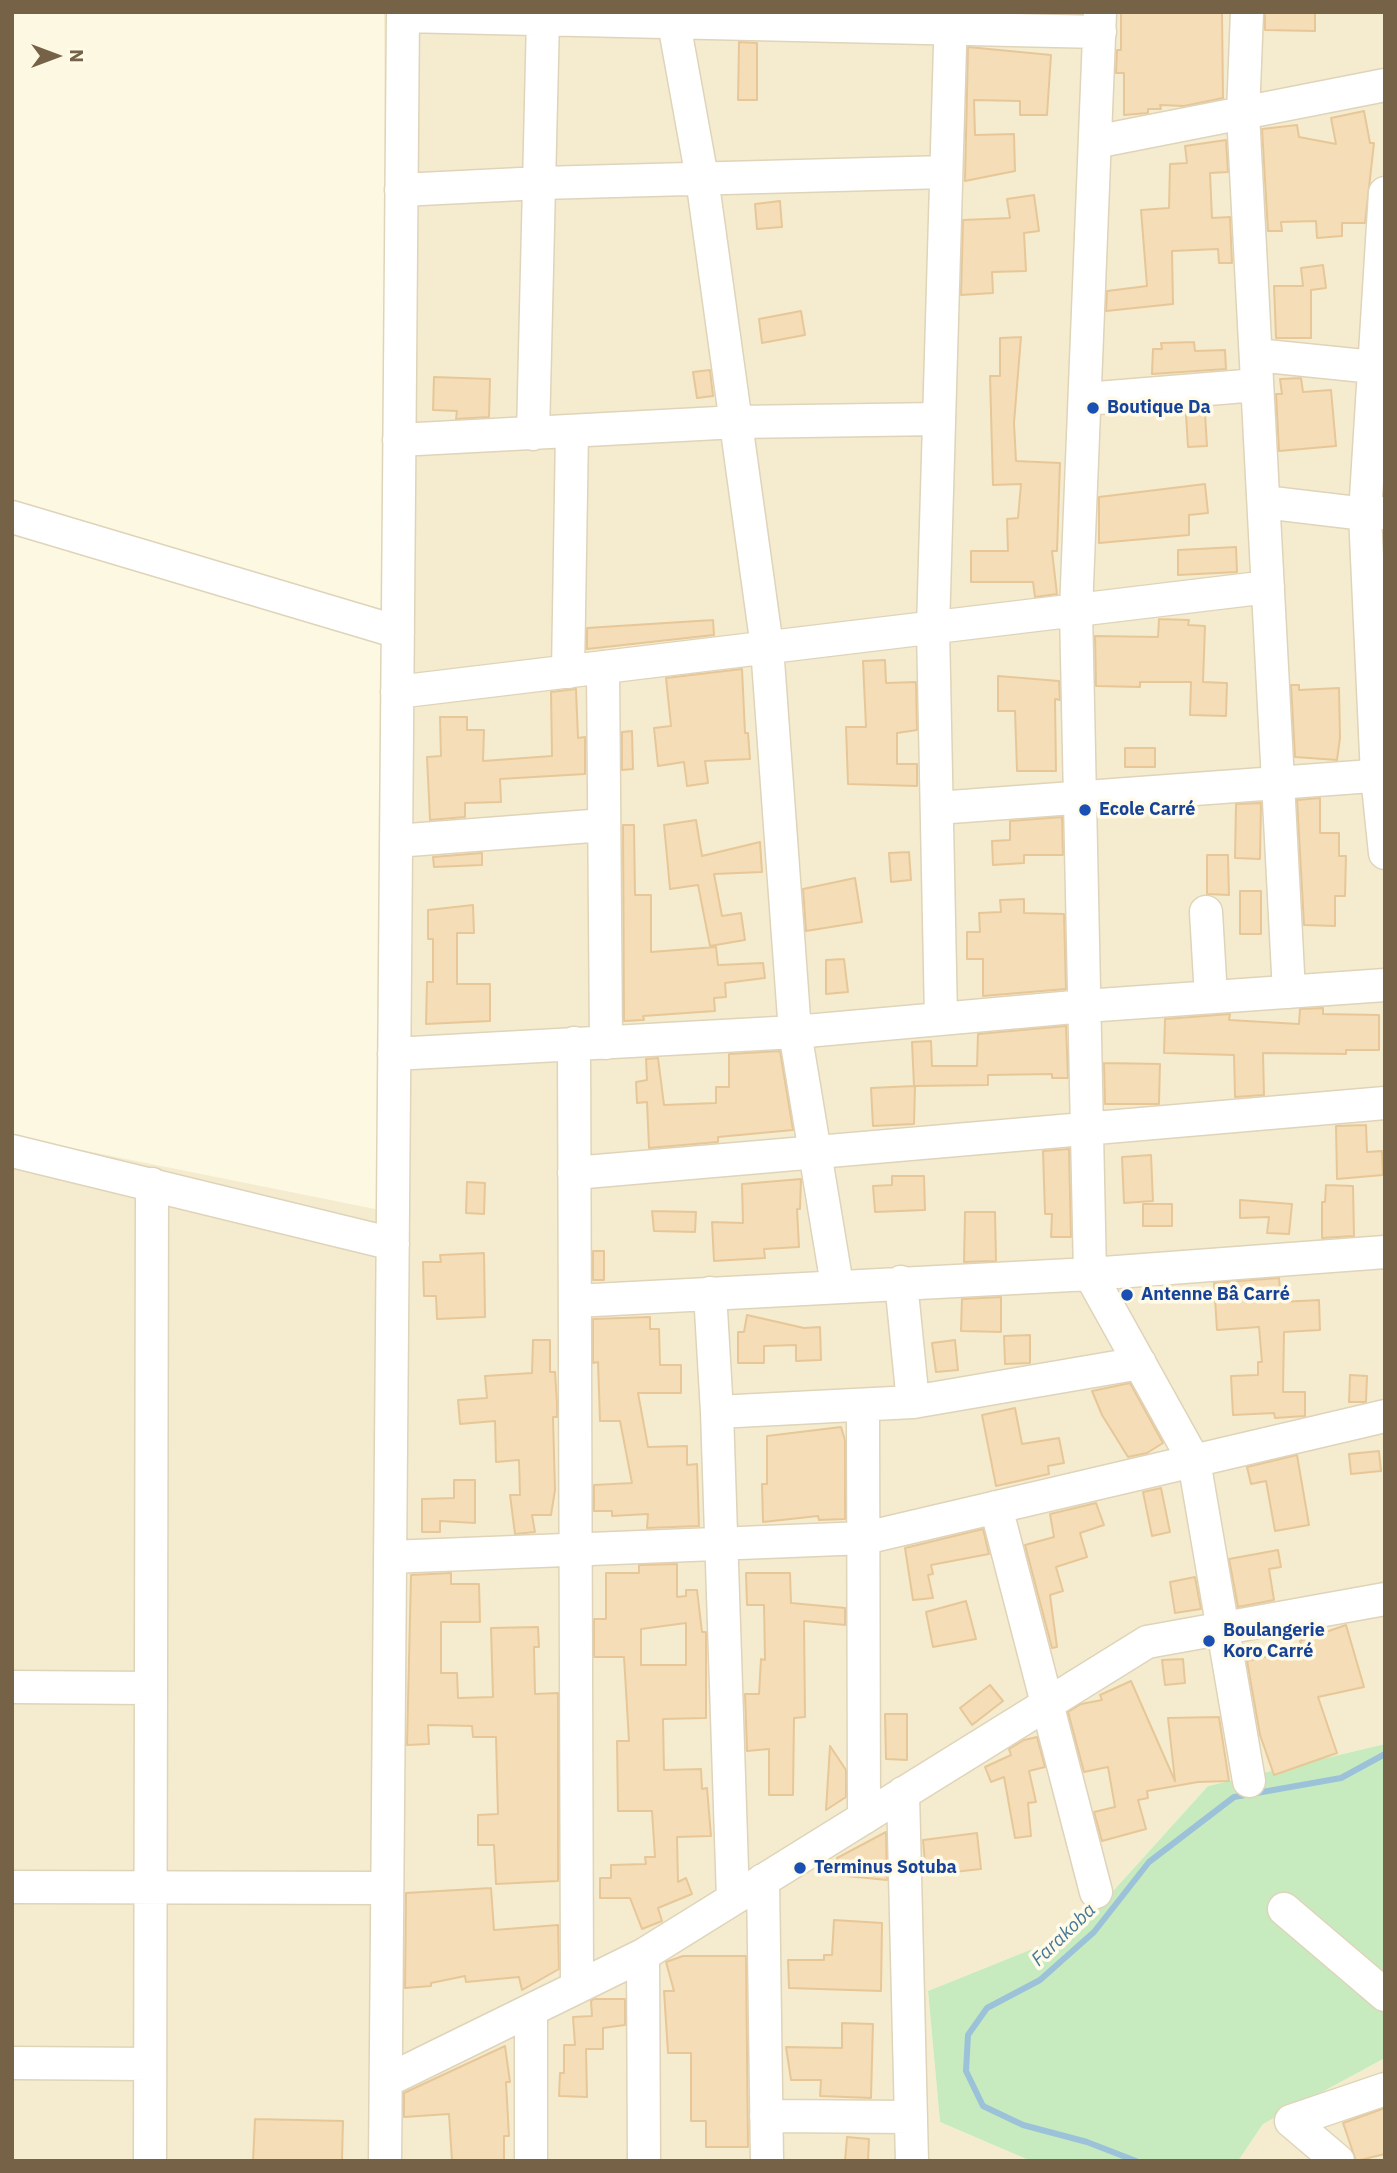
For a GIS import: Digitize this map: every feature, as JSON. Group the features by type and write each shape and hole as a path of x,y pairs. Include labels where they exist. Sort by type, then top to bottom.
{"street":[{"path":"1247,12 1243,114 1289,992"},
{"path":"385,2161 403,14 543,19 672,17 1100,22 1076,610 1090,1274 1194,1461 1249,1781"},
{"path":"672,17 702,178 767,648 795,1032 837,1285"},
{"path":"533,434 543,19"},
{"path":"941,1018 933,628 951,20"},
{"path":"1095,142 1385,85"},
{"path":"401,191 541,183 946,172"},
{"path":"1385,193 1374,367 1375,513 1385,853"},
{"path":"1085,399 1256,370 1374,367"},
{"path":"399,440 737,422 939,419"},
{"path":"568,671 572,432"},
{"path":"1264,502 1375,513"},
{"path":"12,517 398,632"},
{"path":"397,692 1268,587"},
{"path":"603,667 606,1043"},
{"path":"937,808 1381,776"},
{"path":"396,841 604,825"},
{"path":"1206,912 1211,997"},
{"path":"394,1054 795,1032 1084,1006 1385,985"},
{"path":"575,1043 577,1987"},
{"path":"575,1173 1087,1131 1385,1103"},
{"path":"12,1151 393,1244"},
{"path":"150,2161 152,1184"},
{"path":"575,1301 837,1285 1090,1274 1385,1252"},
{"path":"901,1282 913,1402"},
{"path":"710,1293 717,1412 733,1899"},
{"path":"717,1412 913,1402 1140,1363"},
{"path":"863,1406 864,1818"},
{"path":"390,1557 865,1538 1385,1416"},
{"path":"996,1507 1096,1892"},
{"path":"386,2081 643,1955 1147,1642 1385,1599"},
{"path":"12,1687 151,1688"},
{"path":"903,1793 912,2161"},
{"path":"762,1880 767,2161"},
{"path":"12,1887 387,1888"},
{"path":"1284,1909 1385,1995"},
{"path":"643,1955 645,2161"},
{"path":"531,2010 531,2161"},
{"path":"12,2063 150,2064"},
{"path":"1338,2161 1291,2121 1385,2089"},
{"path":"766,2116 911,2117"}],"shaded area":[{"path":"384,12 1385,12 1385,1744 1208,1786 1077,1931 928,1991 940,2122 1031,2161 12,2161 12,1136 390,1212"},
{"path":"1385,2058 1385,2161 1238,2161 1263,2124"}],"green space":[{"path":"1385,1744 1385,2058 1263,2124 1238,2161 1031,2161 940,2122 928,1991 1077,1931 1208,1786"}],"building":[{"path":"1121,12 1222,12 1223,98 1184,106 1160,105 1161,109 1148,109 1148,113 1124,115 1124,73 1116,73 1117,50 1121,50"},
{"path":"1265,12 1315,12 1315,31 1265,30"},
{"path":"739,42 757,43 757,100 738,100"},
{"path":"968,47 1051,55 1047,115 1020,115 1020,101 974,100 975,135 1014,134 1015,171 965,181"},
{"path":"1364,111 1370,143 1374,143 1365,223 1342,223 1342,236 1317,238 1316,221 1281,222 1282,231 1268,231 1262,129 1297,125 1299,137 1336,144 1331,118"},
{"path":"1226,140 1228,172 1210,173 1212,218 1230,217 1232,263 1219,263 1218,249 1172,251 1173,304 1106,311 1107,291 1147,286 1141,210 1169,208 1170,164 1187,163 1185,146"},
{"path":"1034,195 1039,231 1024,233 1026,271 992,272 993,293 961,295 963,220 1010,218 1007,199"},
{"path":"780,201 782,227 757,229 755,204"},
{"path":"1323,265 1326,288 1311,290 1311,338 1276,338 1274,286 1303,286 1301,268"},
{"path":"801,311 805,335 762,343 759,319"},
{"path":"1021,337 1014,423 1016,461 1060,463 1057,551 1052,551 1057,594 1035,597 1033,582 971,582 971,551 1008,551 1007,519 1018,518 1021,484 993,485 990,376 1000,376 1000,338"},
{"path":"1194,342 1195,351 1225,350 1226,369 1152,374 1153,349 1162,349 1161,343"},
{"path":"710,370 713,396 697,398 693,372"},
{"path":"434,377 490,379 489,417 456,419 457,411 433,410"},
{"path":"1301,378 1303,392 1331,390 1336,446 1279,451 1276,394 1282,394 1280,379"},
{"path":"1205,413 1207,446 1188,447 1186,414"},
{"path":"1205,484 1208,513 1189,515 1189,535 1099,543 1099,497"},
{"path":"1236,547 1237,572 1178,575 1178,550"},
{"path":"1159,619 1189,620 1188,625 1205,626 1203,682 1227,683 1226,716 1190,715 1191,682 1140,682 1140,687 1096,686 1095,636 1158,637"},
{"path":"713,620 714,635 587,649 587,628"},
{"path":"885,660 886,683 916,682 917,730 897,733 897,764 917,764 917,786 848,784 846,727 866,727 863,661"},
{"path":"742,669 745,733 748,733 750,759 705,761 708,783 687,786 684,762 658,766 654,728 671,726 666,678"},
{"path":"998,676 1059,681 1060,700 1055,699 1056,771 1017,771 1015,711 998,711"},
{"path":"1291,685 1299,685 1299,690 1339,688 1340,738 1337,760 1295,757"},
{"path":"576,689 578,738 585,737 585,774 500,779 501,802 465,803 465,817 430,820 427,757 441,756 440,717 467,717 467,730 484,730 483,761 552,756 551,692"},
{"path":"632,731 633,769 622,770 622,732"},
{"path":"1125,748 1155,748 1155,767 1125,767"},
{"path":"1320,798 1320,833 1339,833 1339,856 1346,856 1345,896 1335,896 1335,926 1304,925 1297,800"},
{"path":"1261,803 1260,859 1235,858 1236,804"},
{"path":"1062,817 1063,855 1024,855 1024,863 993,865 992,841 1010,840 1010,821"},
{"path":"696,820 702,856 760,842 762,872 714,874 722,916 741,913 745,940 710,946 698,885 670,889 664,825"},
{"path":"623,825 634,825 635,895 651,895 651,952 716,947 718,965 763,963 765,978 725,983 726,997 714,998 715,1011 643,1016 644,1020 624,1021"},
{"path":"909,852 911,880 891,882 889,853"},
{"path":"482,853 482,865 434,867 433,857"},
{"path":"1207,855 1228,855 1229,895 1207,894"},
{"path":"855,878 862,922 806,931 803,889"},
{"path":"1240,891 1261,891 1261,934 1240,934"},
{"path":"1024,899 1024,913 1064,914 1066,989 983,996 983,959 967,959 967,932 980,932 979,913 1001,912 1000,900"},
{"path":"473,905 474,933 457,933 457,984 490,984 490,1021 426,1024 427,982 433,982 433,939 428,939 428,910"},
{"path":"844,959 848,992 826,994 826,960"},
{"path":"1323,1008 1323,1014 1379,1015 1379,1050 1346,1050 1346,1054 1263,1053 1264,1095 1235,1097 1234,1055 1164,1053 1165,1019 1230,1014 1229,1020 1299,1024 1300,1009"},
{"path":"1066,1026 1068,1078 1052,1078 1052,1074 988,1075 988,1085 915,1086 914,1124 873,1126 871,1088 914,1086 912,1042 931,1041 932,1066 977,1066 978,1034"},
{"path":"780,1051 793,1130 718,1137 718,1142 649,1148 647,1102 637,1103 636,1082 647,1080 646,1059 658,1058 664,1105 716,1103 716,1087 729,1087 729,1054"},
{"path":"1104,1063 1160,1064 1159,1104 1105,1104"},
{"path":"1366,1125 1367,1152 1382,1151 1383,1175 1337,1179 1336,1126"},
{"path":"1069,1149 1071,1237 1051,1237 1052,1214 1045,1214 1043,1151"},
{"path":"1151,1155 1153,1201 1124,1203 1122,1157"},
{"path":"892,1176 924,1176 925,1210 875,1212 873,1186 892,1185"},
{"path":"801,1179 800,1209 797,1209 799,1247 764,1249 765,1258 714,1261 712,1222 743,1223 742,1184"},
{"path":"467,1182 485,1183 484,1214 466,1213"},
{"path":"1326,1185 1353,1186 1354,1236 1322,1238 1322,1202 1325,1202"},
{"path":"1240,1200 1292,1204 1289,1234 1267,1233 1269,1217 1240,1218"},
{"path":"1143,1204 1172,1204 1172,1226 1143,1226"},
{"path":"652,1211 696,1212 695,1232 654,1231"},
{"path":"965,1212 995,1212 996,1261 964,1262"},
{"path":"593,1251 604,1251 604,1280 593,1280"},
{"path":"484,1253 485,1317 437,1319 436,1296 424,1296 423,1262 441,1262 440,1255"},
{"path":"1279,1278 1281,1302 1319,1300 1320,1330 1284,1332 1283,1392 1305,1392 1305,1416 1275,1418 1274,1413 1233,1415 1231,1376 1258,1375 1258,1362 1262,1362 1259,1327 1217,1330 1214,1283"},
{"path":"1001,1297 1001,1332 961,1331 962,1299"},
{"path":"747,1315 804,1328 820,1327 821,1360 796,1361 796,1345 764,1346 764,1363 738,1363 738,1332 744,1332"},
{"path":"650,1317 650,1329 659,1329 660,1365 681,1365 681,1393 638,1393 648,1447 687,1446 687,1465 697,1464 699,1526 647,1528 648,1514 612,1516 612,1511 594,1511 594,1485 632,1483 620,1421 600,1421 598,1362 593,1363 593,1319"},
{"path":"1030,1335 1030,1363 1005,1364 1004,1336"},
{"path":"533,1340 550,1340 550,1372 555,1372 555,1490 551,1515 532,1515 535,1532 515,1534 510,1495 520,1495 519,1460 496,1462 495,1421 460,1424 458,1400 487,1398 485,1376 532,1373"},
{"path":"955,1340 958,1370 936,1372 932,1343"},
{"path":"1350,1375 1367,1376 1366,1402 1349,1402"},
{"path":"1130,1383 1163,1443 1147,1453 1128,1457 1102,1415 1092,1391"},
{"path":"1015,1408 1022,1444 1059,1438 1064,1463 1048,1466 1049,1474 996,1486 982,1415"},
{"path":"841,1427 845,1440 845,1519 819,1520 818,1516 763,1522 762,1484 767,1484 767,1436"},
{"path":"1379,1451 1381,1471 1351,1474 1349,1454"},
{"path":"1297,1455 1309,1525 1275,1531 1266,1481 1251,1484 1247,1467"},
{"path":"454,1480 475,1480 475,1523 440,1521 440,1532 422,1532 422,1499 454,1498"},
{"path":"1161,1488 1170,1532 1152,1536 1143,1492"},
{"path":"1096,1503 1104,1525 1080,1533 1087,1557 1056,1567 1063,1591 1050,1595 1057,1647 1052,1648 1025,1545 1054,1537 1050,1514"},
{"path":"983,1529 989,1554 931,1565 933,1574 928,1575 933,1598 913,1600 905,1548"},
{"path":"1278,1550 1281,1567 1269,1569 1274,1600 1238,1607 1229,1559"},
{"path":"677,1564 677,1597 686,1596 686,1590 697,1590 702,1632 706,1632 706,1718 663,1719 664,1770 701,1769 702,1789 707,1788 711,1836 677,1837 678,1882 686,1878 692,1894 658,1908 662,1921 642,1929 630,1898 600,1898 600,1878 611,1878 611,1865 646,1864 645,1857 655,1857 652,1811 618,1811 617,1741 629,1741 624,1657 594,1657 594,1619 606,1619 606,1573 639,1573 639,1565","holes":["686,1623 686,1665 641,1665 641,1629"]},
{"path":"451,1573 451,1584 479,1584 480,1622 441,1622 441,1673 457,1673 458,1698 493,1697 491,1628 538,1627 539,1647 534,1647 535,1694 558,1693 558,1881 496,1884 494,1845 478,1845 478,1815 498,1814 496,1737 473,1737 472,1726 428,1725 429,1744 407,1745 411,1575"},
{"path":"746,1573 790,1573 791,1603 845,1608 845,1625 804,1621 805,1717 794,1718 793,1795 769,1795 769,1749 747,1751 745,1694 759,1694 761,1659 765,1660 764,1605 747,1605"},
{"path":"1195,1577 1201,1609 1175,1613 1170,1582"},
{"path":"966,1601 976,1639 933,1647 926,1612"},
{"path":"1346,1625 1364,1687 1318,1697 1337,1753 1274,1775 1260,1735 1247,1661 1303,1648 1300,1641"},
{"path":"1183,1659 1185,1683 1165,1685 1162,1660"},
{"path":"1131,1681 1175,1781 1168,1718 1219,1717 1229,1781 1198,1782 1147,1791 1148,1798 1138,1800 1146,1829 1102,1841 1094,1812 1115,1807 1108,1767 1084,1772 1068,1712 1081,1704 1102,1700 1100,1695"},
{"path":"990,1685 1003,1701 972,1725 960,1708"},
{"path":"885,1714 907,1714 907,1760 886,1759"},
{"path":"1037,1737 1045,1767 1029,1771 1036,1802 1028,1803 1031,1836 1015,1838 1004,1777 991,1782 985,1767 1011,1755 1009,1749 1024,1740"},
{"path":"830,1746 846,1770 846,1797 826,1810"},
{"path":"886,1832 887,1880 836,1875 837,1858"},
{"path":"977,1833 981,1869 926,1875 923,1840"},
{"path":"491,1888 494,1930 558,1925 559,1969 522,1990 519,1977 466,1982 465,1976 431,1983 431,1986 405,1988 406,1893"},
{"path":"834,1920 882,1923 881,1991 789,1988 788,1960 824,1960 824,1955 832,1955"},
{"path":"683,1956 746,1956 748,2147 706,2147 706,2121 691,2121 691,2053 668,2053 664,1991 674,1991 666,1962"},
{"path":"625,1999 625,2025 603,2028 603,2049 586,2049 587,2097 559,2096 560,2073 564,2073 564,2045 575,2045 573,2017 592,2016 591,2001"},
{"path":"842,2023 873,2024 871,2098 820,2096 821,2080 791,2080 786,2047 842,2048"},
{"path":"505,2046 510,2082 506,2082 509,2136 504,2136 504,2161 452,2161 449,2114 404,2117 404,2093"},
{"path":"1385,2108 1385,2154 1356,2161 1343,2123"},
{"path":"255,2119 343,2121 342,2161 253,2161"},
{"path":"847,2137 869,2139 868,2161 845,2161"}],"waterway":[{"name":"Farakoba","path":"1136,2161 1087,2142 1023,2125 983,2106 966,2071 968,2035 987,2008 1040,1980 1094,1932 1149,1862 1234,1797 1341,1778 1385,1754"}],"place":[{"name":"Boutique Da","path":"1093,408"},
{"name":"Ecole Carré","path":"1085,810"},
{"name":"Antenne Bâ Carré","path":"1127,1295"},
{"name":"Boulangerie Koro Carré","path":"1209,1641"},
{"name":"Terminus Sotuba","path":"800,1868"}]}
